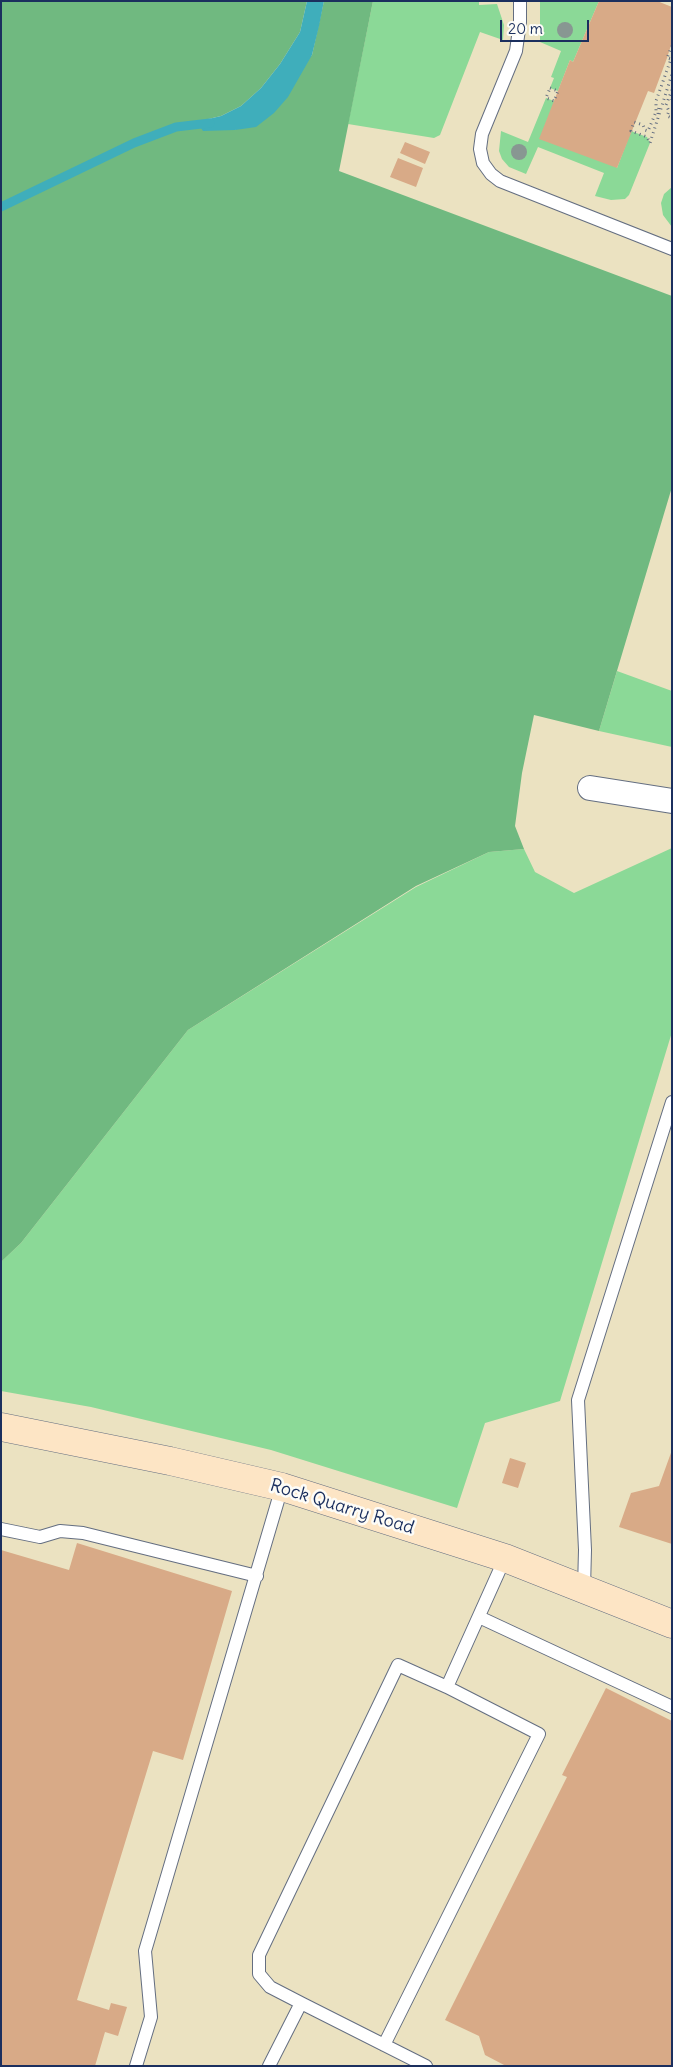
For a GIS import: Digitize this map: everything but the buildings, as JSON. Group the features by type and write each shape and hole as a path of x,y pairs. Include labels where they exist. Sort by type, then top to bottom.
{"street":[{"path":"590,788 672,801"},
{"name":"Rock Quarry Road","path":"1,1427 170,1461 282,1487 505,1558 672,1624"}],"lane":[{"path":"520,1 516,51 482,134 480,149 483,163 491,174 500,181 672,249"},
{"path":"584,1588 585,1550 578,1400 672,1102"},
{"path":"136,2066 151,2017 145,1951 282,1487"},
{"path":"1,1529 40,1537 60,1531 83,1533 257,1576"},
{"path":"447,1687 505,1558"},
{"path":"479,1617 672,1707"},
{"path":"384,2045 539,1734 447,1687 398,1665 259,1955 259,1974 270,1988 301,2003 384,2045 426,2066"},
{"path":"269,2066 301,2003"}],"path":[{"path":"672,46 667,58 671,59 656,101 656,112 648,132 643,125 634,122 631,131 647,137 650,144 672,74"},
{"path":"672,90 666,105 670,111 667,116 672,118"},
{"path":"658,114 661,97"},
{"path":"672,99 672,104"}],"green space":[{"path":"1,1 307,1 300,32 280,64 261,88 241,106 221,116 204,120 235,130 312,55 324,1 373,1 339,171 672,296 672,487 599,731 534,715 522,773 515,826 524,849 489,852 416,886 188,1030 21,1243 1,1262"},
{"path":"373,1 479,1 479,5 497,4 504,25 503,40 480,32 440,135 434,138 348,124"},
{"path":"540,1 599,1 573,62 570,60 558,91 550,88 554,78 551,77 561,51 540,42"},
{"path":"546,98 554,101 617,168 631,131 647,137 650,143 629,195 625,199 611,200 595,196 604,173 538,147 526,174 509,167 502,159 499,151 501,131 528,142"},
{"path":"672,187 672,227 663,215 661,203 664,194"},
{"path":"617,671 672,691 672,747 599,731"},
{"path":"672,848 672,1032 560,1401 485,1423 457,1508 271,1450 91,1407 1,1391 1,1262 21,1243 188,1030 416,887 489,852 524,849 535,872 574,893"}],"water":[{"path":"307,1 324,1 312,55 288,97 274,113 256,127 203,131 199,125 204,120 221,116 241,106 261,88 280,64 300,32"}],"waterway":[{"path":"1,207 134,143 176,127 210,123"}]}
